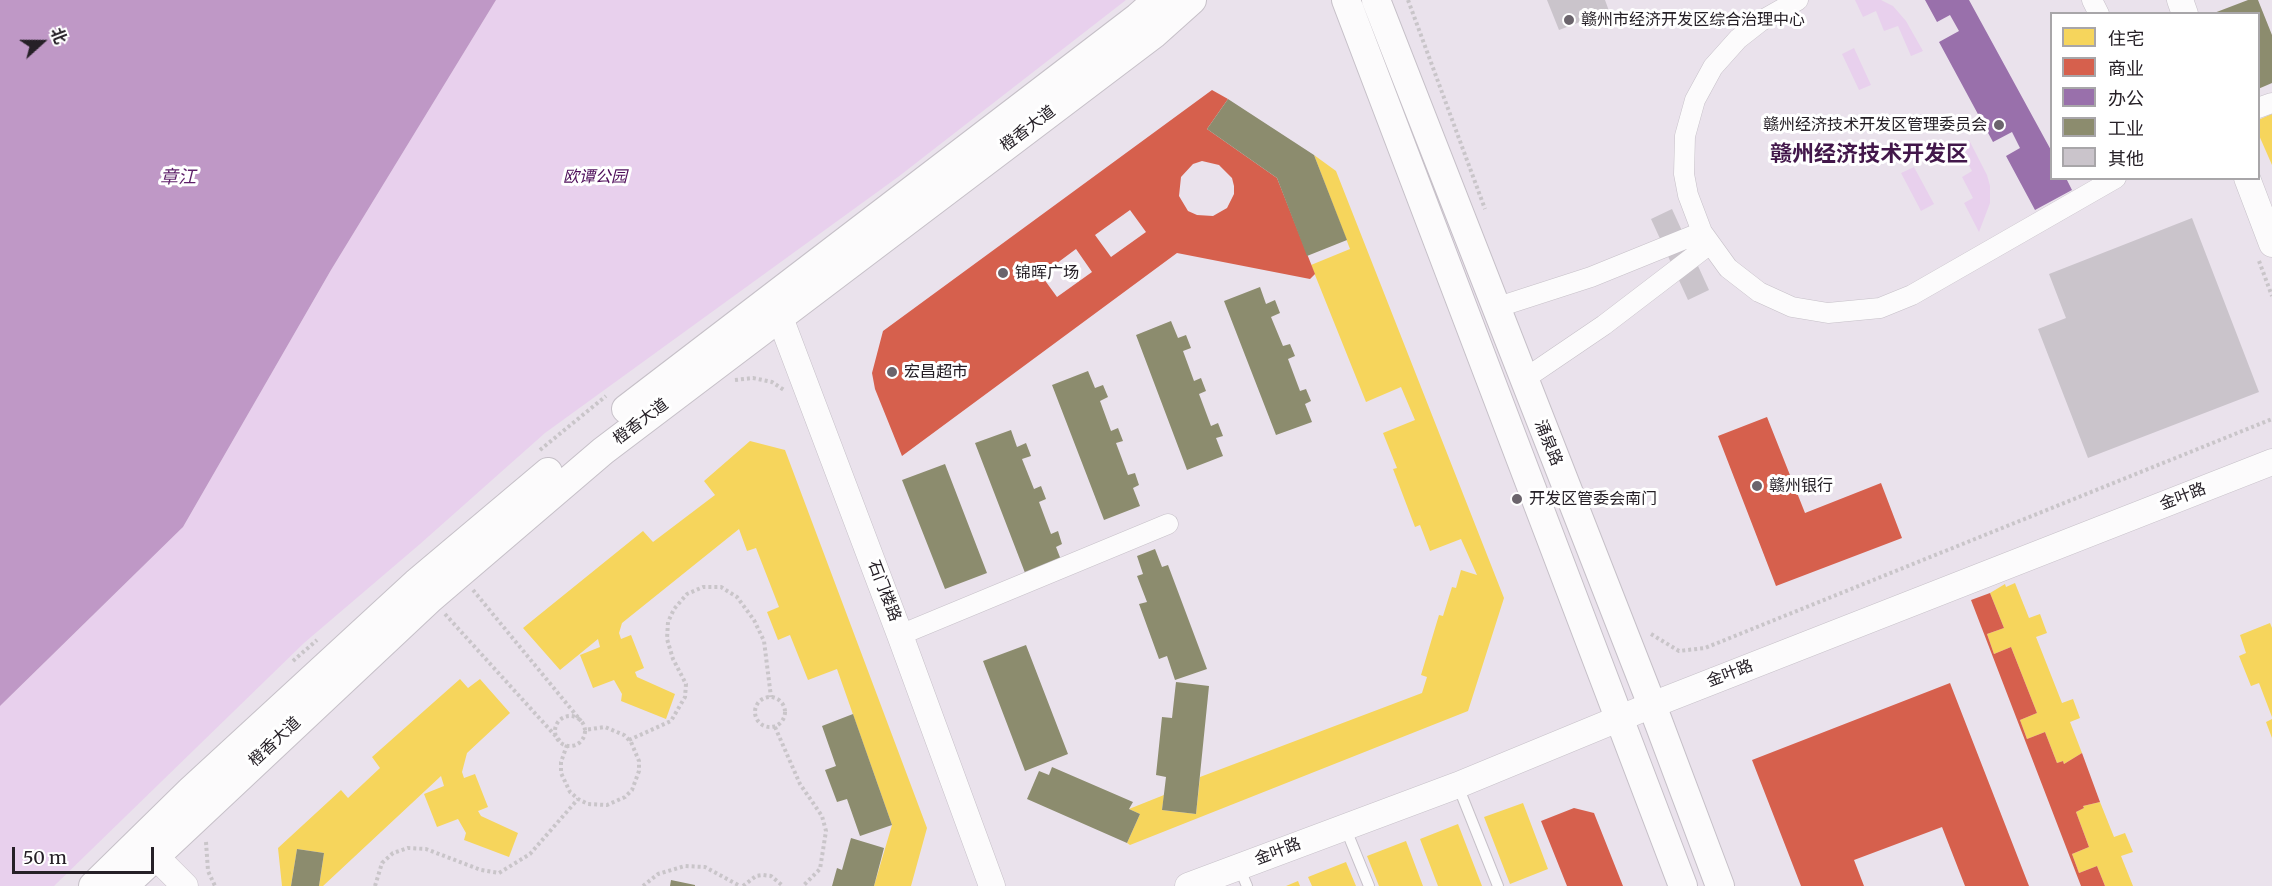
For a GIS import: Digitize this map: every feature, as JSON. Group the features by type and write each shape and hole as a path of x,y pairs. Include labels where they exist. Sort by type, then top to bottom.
{"main road":[{"name":"橙香大道","path":"93,886 147,848 468,584 603,451 776,307 1157,0"},
{"name":"橙香大道","path":"124,886 147,848 416,583 592,435 776,307 1145,41 1192,0"},
{"name":"涌泉路","path":"1346,0 1683,886"},
{"name":"涌泉路","path":"1376,0 1652,705 1720,886"}],"street":[{"path":"1798,0 1761,21 1725,52 1713,67 1695,100 1685,136 1684,174 1688,195 1706,238 1728,268 1744,282 1775,300 1792,307 1828,313 1863,312 1897,303 2113,180"},
{"path":"2248,180 2272,244"},
{"path":"1495,308 1706,238"},
{"path":"1523,380 1604,325 1706,238"},
{"name":"石门楼路","path":"776,307 992,886"},
{"name":"金叶路","path":"1188,886 1243,876 1345,827 1458,785 1652,705 2272,462"},
{"path":"900,635 1168,524"},
{"path":"147,848 185,886"}],"lane":[{"path":"1458,785 1498,886"},
{"path":"1345,827 1369,886"}],"path":[{"path":"1408,0 1489,219"},
{"path":"727,382 753,378 772,382 786,391 790,399"},
{"path":"532,457 611,393"},
{"path":"1646,629 1666,645 1679,651 1705,648 2272,419"},
{"path":"441,605 561,742 567,745 579,743 585,730 581,721 468,584"},
{"path":"629,740 671,721 685,697 686,684 673,659 667,639 668,622 674,609 687,594 703,587 721,587 737,597 754,620 764,641 771,697"},
{"path":"291,663 326,632"},
{"path":"771,697 759,702 755,713 761,724 774,727"},
{"path":"771,697 782,703 785,708 783,720 774,727"},
{"path":"561,742 556,736 558,722 570,716 581,721"},
{"path":"567,745 561,762 561,773 564,783 578,799 588,804 607,805 617,802 632,789 639,771 639,761 629,740 615,730 605,727 585,730"},
{"path":"774,727 800,784 822,816 826,831 820,869 803,886"},
{"path":"375,886 382,863 393,853 408,848 426,849 481,870 499,873 530,854 578,799"},
{"path":"208,835 205,856 215,886"},
{"path":"643,886 658,874 685,866 705,867 741,886 756,876 763,875 771,876 783,886"}],"green space":[{"name":"欧谭公园","path":"496,0 1126,0 898,177 545,433 304,643 54,886 0,886 0,706 183,527 331,270"},
{"path":"1855,0 1881,0 1893,6 1906,21 1923,51 1911,56 1898,26 1884,31 1876,11 1863,17"},
{"path":"1854,48 1871,85 1859,90 1842,54"},
{"path":"1969,140 1987,175 1990,186 1990,203 1979,232 1964,203 1973,198 1962,177 1972,171 1958,146"},
{"path":"1914,167 1934,204 1921,211 1901,173"}],"water":[{"name":"章江","path":"0,0 496,0 331,270 183,527 0,706"}],"building: 住宅":[{"path":"2272,114 2272,165 2260,138 2260,119"},
{"path":"1314,155 1336,171 1504,598 1468,711 1130,845 1127,843 1140,814 1129,809 1164,795 1162,810 1196,814 1200,777 1422,693 1427,677 1421,675 1439,615 1443,616 1452,587 1456,588 1461,570 1477,575 1461,539 1430,551 1420,525 1415,527 1393,469 1397,468 1383,433 1415,420 1401,387 1366,402 1311,265 1350,249"},
{"path":"750,441 785,450 927,828 911,886 874,886 892,825 837,669 808,680 790,635 778,640 767,612 779,607 756,548 747,551 739,529 622,623 619,633 621,639 631,635 644,668 635,672 637,677 675,694 666,719 621,701 622,694 614,680 593,688 580,655 600,647 598,639 560,670 523,628 643,531 653,542 715,495 704,481"},
{"path":"2015,583 2029,618 2040,614 2047,633 2036,637 2062,703 2073,699 2080,718 2070,722 2082,753 2064,764 2063,761 2057,763 2045,732 2027,739 2020,720 2037,713 2011,647 1994,654 1987,634 2004,628 1990,593 2005,584 2006,587"},
{"path":"2270,623 2272,628 2272,717 2259,683 2251,686 2239,656 2246,653 2240,635"},
{"path":"460,679 468,688 480,679 510,713 467,753 462,772 464,778 475,774 488,807 478,811 481,816 518,833 509,857 464,840 466,833 458,819 437,827 424,794 444,786 441,776 323,886 319,886 324,853 297,849 291,886 282,886 278,848 341,790 348,798 380,768 372,757"},
{"path":"2272,719 2272,738 2266,722"},
{"path":"2100,802 2114,837 2125,833 2133,852 2121,856 2133,886 2105,886 2097,866 2079,873 2072,854 2089,847 2076,812 2084,808 2083,806"},
{"path":"1523,803 1548,869 1510,884 1484,817"},
{"path":"1458,824 1482,886 1438,886 1420,839"},
{"path":"1406,841 1423,886 1379,886 1367,856"},
{"path":"1346,862 1356,886 1312,886 1308,877"},
{"path":"1298,881 1300,886 1286,886"}],"building: 商业":[{"name":"锦晖广场","path":"1212,90 1228,99 1207,129 1277,178 1315,274 1310,279 1177,253 902,456 875,389 872,373 883,331","holes":["1202,161 1219,165 1232,178 1234,186 1234,194 1227,208 1213,216 1197,215 1188,211 1179,196 1181,177 1193,164","1130,210 1146,232 1111,257 1095,235","1076,249 1092,272 1057,297 1041,275"]},
{"path":"1767,417 1805,513 1881,483 1902,538 1776,586 1718,436"},
{"path":"1990,593 2004,628 1987,634 1994,654 2011,647 2037,713 2020,720 2027,739 2045,732 2057,763 2063,761 2064,764 2082,753 2100,802 2083,806 2084,808 2076,812 2089,847 2072,854 2079,873 2097,866 2105,886 2081,886 1971,600"},
{"path":"1950,683 2029,886 1965,886 1942,827 1854,860 1864,886 1801,886 1752,760"},
{"path":"1574,808 1594,813 1623,886 1567,886 1541,821"}],"building: 办公":[{"path":"1925,0 1969,0 2050,148 2050,180 2067,180 2072,190 2035,210 2006,156 2020,148 2012,132 1993,142 1939,42 1959,31 1950,15 1937,22"}],"building: 工业":[{"path":"2248,0 2258,0 2272,35 2272,83 2260,88 2260,12 2217,12"},
{"path":"1228,99 1314,155 1347,240 1307,256 1277,178 1207,129"},
{"path":"1260,287 1266,304 1275,300 1280,313 1271,317 1283,346 1290,344 1295,356 1288,359 1300,391 1306,389 1311,401 1305,404 1312,422 1276,435 1224,301"},
{"path":"1171,321 1178,338 1186,335 1191,348 1183,351 1194,381 1201,378 1206,391 1199,394 1211,426 1218,423 1223,436 1216,438 1223,456 1187,470 1136,335"},
{"path":"1088,371 1095,388 1103,385 1108,397 1100,401 1111,431 1118,428 1123,441 1116,443 1128,475 1135,473 1139,485 1133,488 1140,506 1104,520 1052,385"},
{"path":"1011,430 1017,447 1026,443 1031,456 1022,459 1034,489 1041,486 1046,499 1039,502 1051,534 1058,531 1062,544 1056,547 1063,565 1027,578 975,443"},
{"path":"945,464 987,573 945,589 902,480"},
{"path":"1155,549 1162,567 1168,565 1207,669 1175,680 1167,656 1159,659 1139,604 1147,602 1137,576 1143,574 1137,556"},
{"path":"1026,645 1068,754 1025,771 983,661"},
{"path":"1176,682 1209,686 1196,814 1162,810 1166,777 1156,775 1162,717 1172,718"},
{"path":"853,714 892,825 860,836 847,799 837,802 825,770 836,766 822,726"},
{"path":"1052,767 1133,802 1129,809 1140,814 1127,843 1027,799 1039,771 1049,775"},
{"path":"851,838 884,848 874,886 832,886 837,868 842,870"},
{"path":"297,849 324,853 319,886 291,886"},
{"path":"671,880 695,885 695,886 670,886"}],"building: 其他":[{"name":"赣州市经济开发区综合治理中心","path":"1547,0 1605,0 1609,11 1559,30"},
{"path":"1672,209 1709,290 1688,300 1651,219"},
{"path":"2192,218 2259,392 2088,458 2038,329 2066,318 2049,274"}],"place":[{"name":"赣州市经济开发区综合治理中心","path":"1569,20"},
{"name":"赣州经济技术开发区管理委员会","path":"1999,125"},
{"name":"锦晖广场","path":"1003,273"},
{"name":"宏昌超市","path":"892,372"},
{"name":"赣州银行","path":"1757,486"},
{"name":"开发区管委会南门","path":"1517,499"}],"district":[{"name":"赣州经济技术开发区","path":"1869,155"}]}
